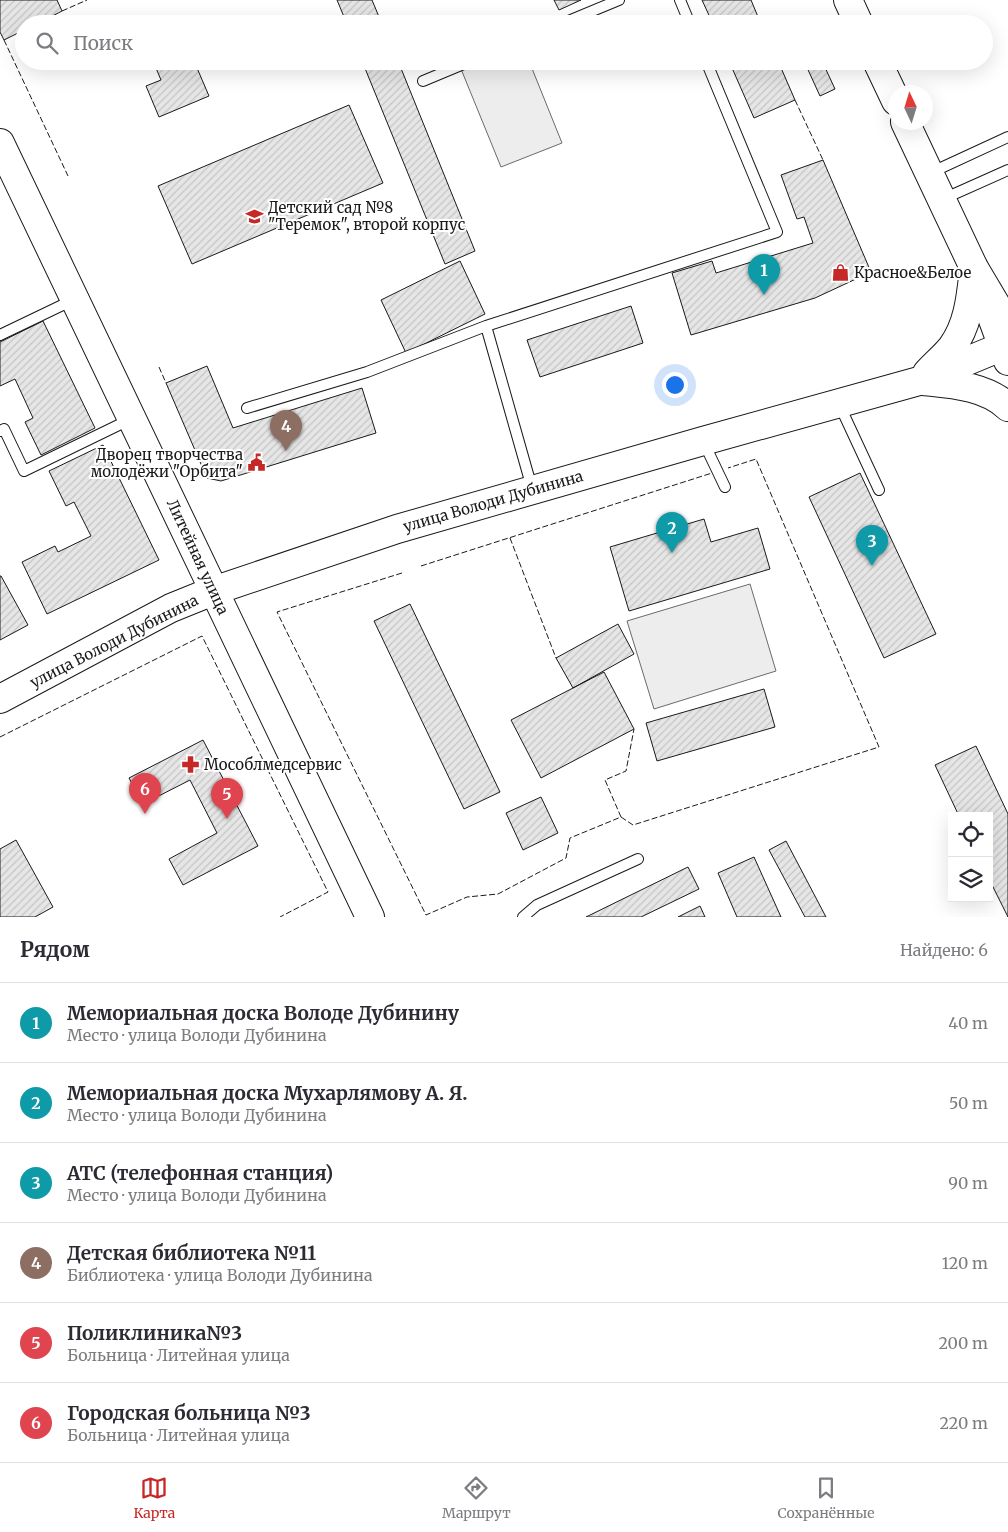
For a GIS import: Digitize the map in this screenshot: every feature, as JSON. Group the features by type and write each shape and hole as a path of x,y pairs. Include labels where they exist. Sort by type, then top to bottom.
{"street":[{"path":"848,0 855,15"},
{"path":"881,70 888,85"},
{"path":"909,130 974,268 1006,344"},
{"name":"Литейная улица","path":"0,143 370,917"},
{"path":"919,381 952,347 965,323 971,298 974,268"},
{"name":"улица Володи Дубинина","path":"0,699 171,608 213,591 397,529 919,381 1006,344"},
{"path":"919,381 962,385 998,398 1008,407"}],"lane":[{"path":"583,15 619,0"},
{"path":"680,0 686,15"},
{"path":"423,81 449,70"},
{"path":"247,408 366,372 486,326 776,232 710,70"},
{"path":"929,173 1008,137"},
{"path":"942,200 1008,170"},
{"path":"0,335 75,299"},
{"path":"486,326 532,490"},
{"path":"839,403 879,490"},
{"path":"0,431 4,429 24,471 132,418"},
{"path":"702,441 725,487"},
{"path":"523,917 537,905 638,859"}],"shaded area":[{"path":"461,70 533,70 562,143 501,167"},
{"path":"750,584 776,671 654,709 627,621"}],"building":[{"path":"0,0 57,0 62,11 54,15 15,15 15,34 4,40 0,32"},
{"path":"337,0 372,0 378,15 343,15"},
{"path":"554,0 581,0 559,10"},
{"path":"702,0 751,0 757,15 709,15"},
{"path":"157,70 198,70 209,96 159,117 146,86 161,80"},
{"path":"366,70 402,70 475,251 445,264"},
{"path":"733,70 782,70 795,100 754,118"},
{"path":"808,70 826,70 835,89 820,96"},
{"path":"349,105 383,183 192,264 158,186"},
{"path":"823,160 871,272 815,298 691,335 672,273 712,261 716,273 813,243 804,217 797,219 781,175"},
{"path":"460,261 485,314 406,353 381,300"},
{"path":"631,306 643,343 540,377 527,340"},
{"path":"43,321 95,428 41,455 25,422 33,418 15,379 0,386 0,342"},
{"path":"207,366 233,428 362,388 376,433 221,481 207,478 166,383"},
{"path":"103,445 159,560 47,614 22,562 55,546 58,552 91,536 74,502 66,506 49,471"},
{"path":"860,473 936,634 884,658 809,497"},
{"path":"704,519 711,542 758,528 770,569 629,611 610,547"},
{"path":"0,576 28,625 0,640"},
{"path":"410,604 500,792 464,809 374,621"},
{"path":"618,624 634,654 573,688 556,658"},
{"path":"604,672 634,729 541,778 511,720"},
{"path":"764,689 775,727 657,761 646,723"},
{"path":"203,740 258,846 183,885 169,859 217,833 190,780 143,804 129,778"},
{"path":"976,746 1008,814 1008,917 993,887 993,812 957,812 935,765"},
{"path":"541,797 558,833 523,850 506,813"},
{"path":"16,840 53,907 35,917 0,917 0,849"},
{"path":"786,841 826,917 805,917 769,850"},
{"path":"754,857 781,917 737,917 718,873"},
{"path":"688,867 699,889 641,917 586,917"},
{"path":"700,906 705,917 678,917"}],"fence":[{"path":"62,11 87,0"},
{"path":"4,40 15,63"},
{"path":"18,70 68,176"},
{"path":"795,100 823,160"},
{"path":"159,367 166,383"},
{"path":"402,573 277,612 426,915 467,897 498,894 566,858 570,838 621,817 633,825 879,747 756,459 728,468"},
{"path":"421,566 712,473"},
{"path":"510,538 556,658"},
{"path":"0,737 202,636 328,892 280,917"},
{"path":"621,817 605,780 626,771 634,729"}],"place":[{"name":"Детский сад №8 \"Теремок\", второй корпус","path":"254,216"},
{"name":"Красное&Белое","path":"840,272"},
{"name":"Мемориальная доска Володе Дубинину","path":"764,295"},
{"name":"Детская библиотека №11","path":"286,451"},
{"name":"Дворец творчества молодёжи \"Орбита\"","path":"257,463"},
{"name":"Мемориальная доска Мухарлямову А. Я.","path":"672,553"},
{"name":"АТС (телефонная станция)","path":"872,566"},
{"name":"Мособлмедсервис","path":"190,764"},
{"name":"Городская больница №3","path":"145,814"},
{"name":"Поликлиника№3","path":"227,819"}]}
